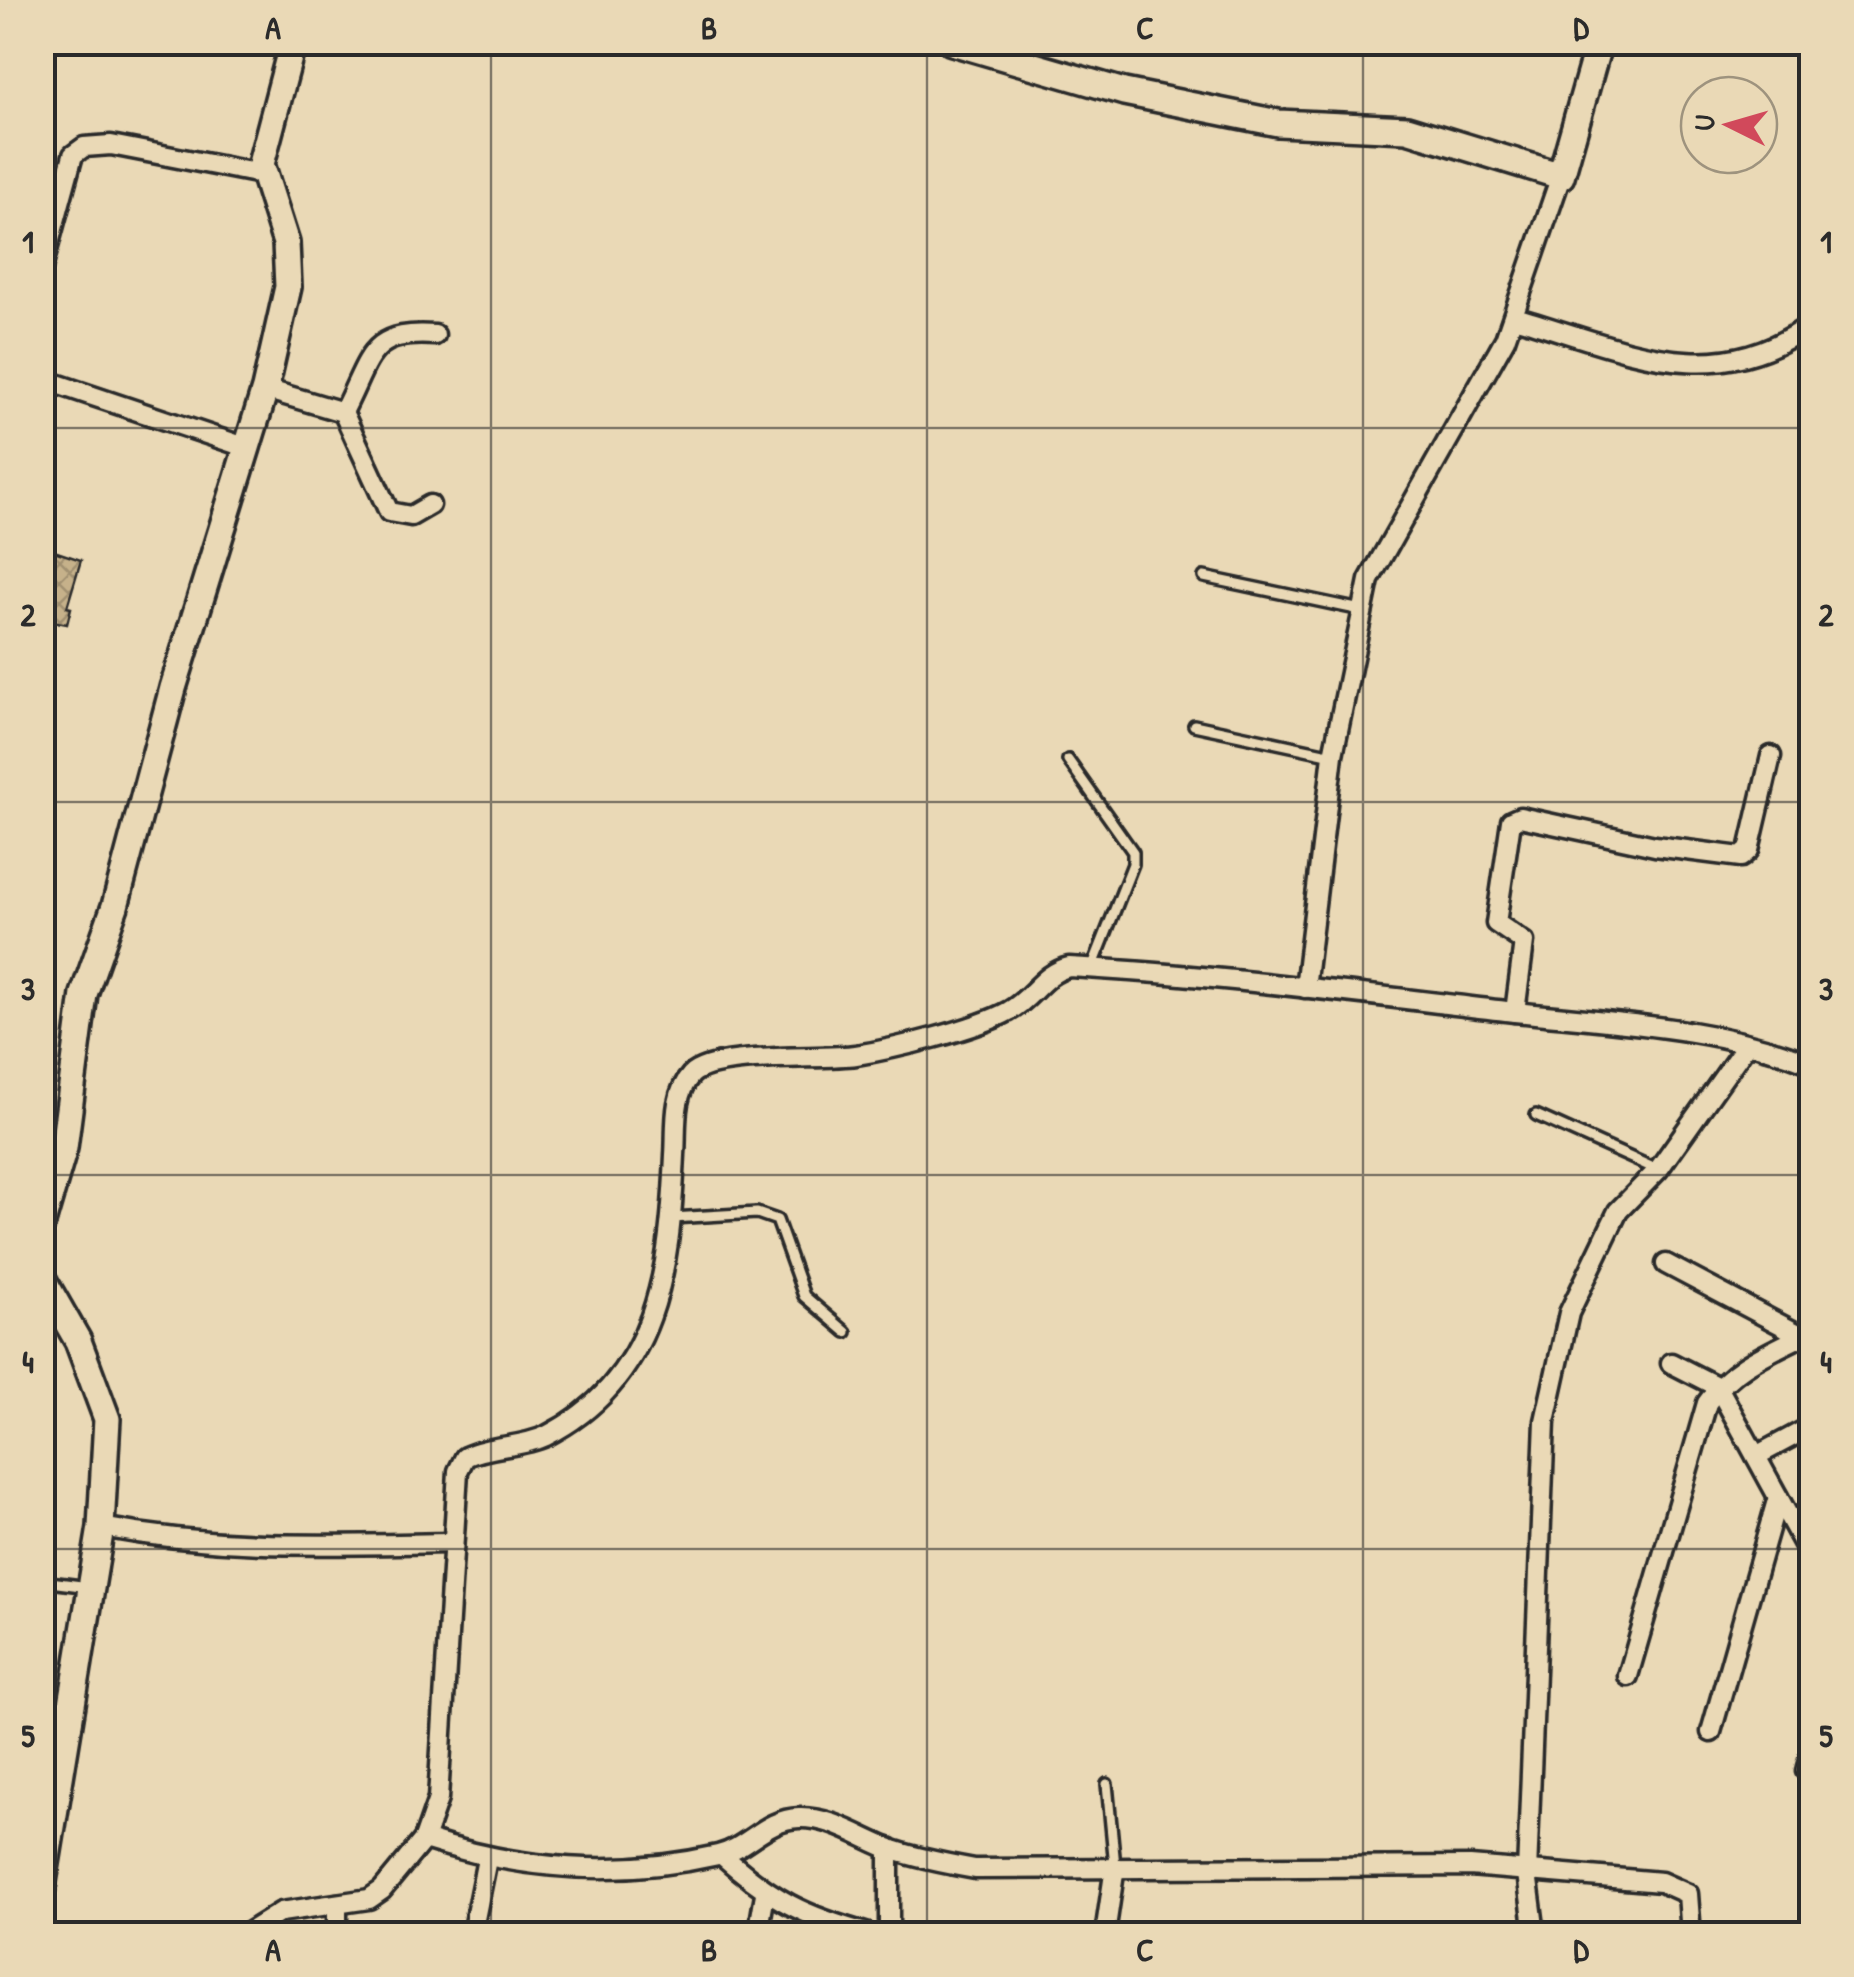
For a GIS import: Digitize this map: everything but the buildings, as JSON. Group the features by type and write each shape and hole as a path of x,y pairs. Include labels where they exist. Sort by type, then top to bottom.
{"street":[{"path":"42,1223 64,1148 84,994 116,906 152,762 244,446 265,389 288,287 289,260 277,210 262,174 269,126 293,42"},
{"path":"1305,988 1334,754 1361,610 1383,549 1426,484 1514,317 1562,176 1597,43"},
{"path":"967,45 1124,92 1278,123 1407,128 1562,176"},
{"path":"42,270 73,155 84,147 111,145 262,174"},
{"path":"1514,317 1692,364 1738,361 1782,346 1812,324"},
{"path":"343,412 384,339 399,333 435,336"},
{"path":"42,379 244,446"},
{"path":"265,389 343,412 389,512 410,516 430,506"},
{"path":"1514,1012 1524,942 1496,923 1511,822 1520,817 1656,846 1741,857 1748,850 1770,756"},
{"path":"246,1934 281,1912 369,1899 382,1890 424,1839 438,1799 458,1470 465,1457 542,1438 576,1418 627,1370 646,1329 672,1218 678,1095 696,1070 722,1064 859,1054 955,1032 1012,1010 1055,970 1092,968 1514,1012 1747,1044 1812,1064"},
{"path":"1536,1934 1527,1873 1546,1421 1568,1313 1618,1211 1658,1170 1747,1044"},
{"path":"1666,1264 1807,1334"},
{"path":"42,1278 50,1301 102,1395 107,1419 101,1527 42,1888"},
{"path":"1628,1676 1707,1403 1718,1387 1745,1365 1807,1334"},
{"path":"1670,1363 1718,1387 1778,1497 1805,1531 1812,1559"},
{"path":"1756,1456 1812,1426"},
{"path":"1711,1732 1778,1497"},
{"path":"101,1527 246,1547 452,1543"},
{"path":"42,1707 72,1711"},
{"path":"1806,1771 1811,1749"},
{"path":"424,1839 488,1859 604,1872 722,1855 773,1822 802,1818 833,1824 930,1862 975,1869 1116,1867 1227,1871 1470,1866 1661,1882 1680,1888 1692,1902 1692,1934"},
{"path":"889,1848 889,1934"},
{"path":"722,1855 766,1894 825,1922 869,1934"},
{"path":"472,1934 488,1859"},
{"path":"1106,1934 1116,1867"},
{"path":"758,1934 766,1894"},
{"path":"337,1904 337,1934"}],"lane":[{"path":"1204,577 1361,610"},
{"path":"1194,725 1334,754"},
{"path":"1068,760 1133,852 1133,864 1092,968"},
{"path":"1536,1114 1658,1170"},
{"path":"672,1218 756,1213 777,1220 804,1296 846,1332"},
{"path":"42,1582 92,1588"},
{"path":"1107,1784 1116,1867"}]}
